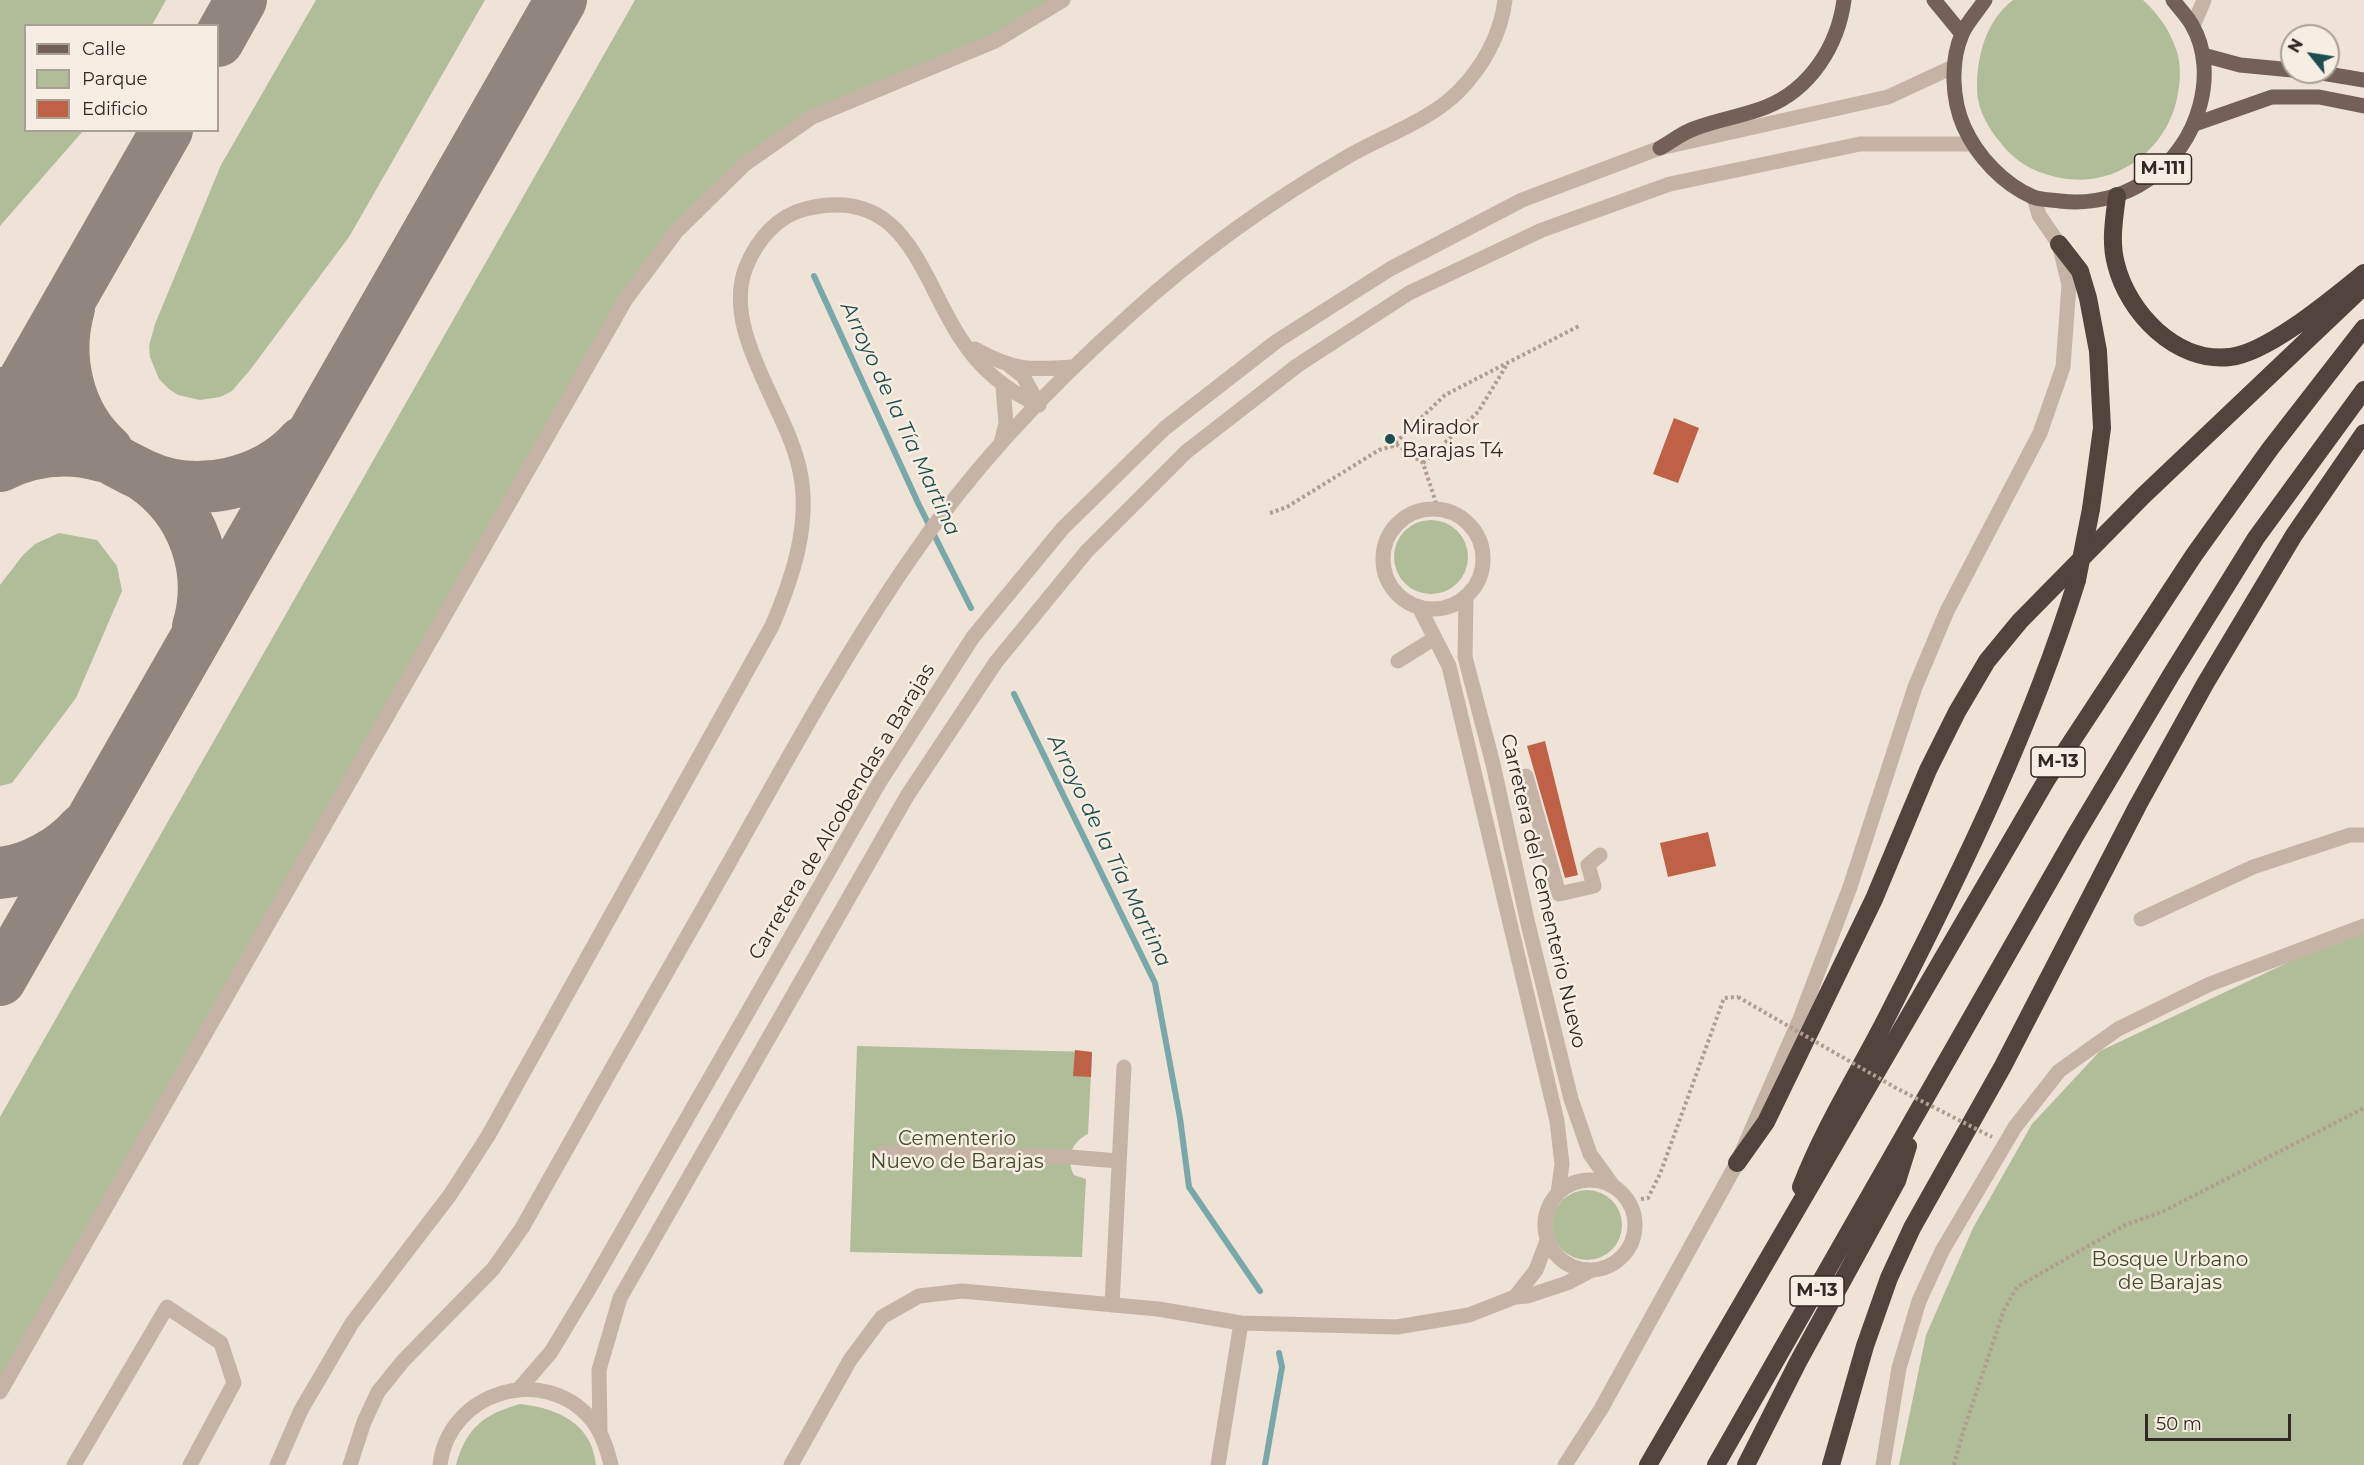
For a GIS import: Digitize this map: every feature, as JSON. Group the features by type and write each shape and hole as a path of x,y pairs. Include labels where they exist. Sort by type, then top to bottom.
{"highway":[{"path":"2117,196 2112,243 2124,289 2156,332 2202,356 2231,357 2267,344 2364,273"},
{"path":"1788,1220 1812,1159 1893,1006 2027,723 2056,648 2077,580 2091,509 2102,428 2098,351 2088,298 2080,271 2059,244"},
{"path":"1737,1163 1766,1122 1874,899 1928,770 1957,711 1988,661 2020,621 2143,496 2364,286"},
{"name":"M-13","path":"1648,1465 1788,1220 1824,1167 2047,779 2194,555 2270,449 2364,328"},
{"name":"M-13","path":"1716,1465 2075,836 2171,675 2256,538 2364,390"},
{"path":"1831,1465 1869,1334 1889,1278 1912,1228 2003,1066 2138,805 2205,684 2294,535 2364,433"},
{"path":"1746,1465 1798,1362 1897,1181 1917,1116"}],"main road":[{"path":"1660,148 1694,128 1768,106 1803,83 1828,53 1836,35 1844,0"},
{"path":"1934,0 1962,34"},
{"name":"M-111","path":"1985,0 1962,34 1955,66 1956,108 1972,144 1997,173 2034,197 2075,203 2117,196 2146,182 2164,168 2182,148 2195,124 2205,86 2203,55 2193,26 2173,0"},
{"path":"2203,55 2240,65 2280,69"},
{"path":"2340,76 2364,80"},
{"path":"2195,124 2272,97 2319,97 2364,106"}],"street":[{"path":"0,1392 626,298 676,232 746,164 812,117 995,41 1063,0"},
{"path":"351,1465 364,1422 378,1392 403,1361 493,1269 522,1228 822,699 911,558 965,485 1074,367 1135,310 1233,231 1346,157 1422,116 1456,94 1478,69 1493,44 1503,18 1505,0"},
{"path":"2193,26 2204,0"},
{"name":"Carretera de Alcobendas a Barajas","path":"519,1389 551,1352 879,783 973,637 1063,528 1165,428 1277,341 1390,269 1522,201 1660,148 1888,97 1955,66"},
{"path":"611,1465 600,1431 599,1370 620,1298 907,796 996,662 1087,550 1186,452 1298,364 1409,293 1542,230 1670,184 1860,144 1972,144"},
{"path":"1565,1465 1601,1409 1737,1163 1800,1019 1850,888 1915,687 1947,611 2040,433 2063,367 2068,325 2069,285 2059,244 2039,215 2034,197"},
{"path":"277,1465 301,1410 352,1323 450,1195 488,1136 772,626 788,588 800,540 802,504 800,468 741,315 739,285 751,254 764,235 789,213 844,203 872,213 899,231 919,257 962,342 1003,387 1039,405"},
{"path":"962,342 1001,364 1030,370 1074,367"},
{"path":"1010,366 1023,376 1039,405"},
{"path":"1000,447 1006,423 1003,387"},
{"path":"1438,508 1454,513 1467,522 1477,535 1482,551 1482,568 1476,584 1466,596 1452,605 1436,609 1419,608 1404,600 1392,589 1385,574 1384,550 1393,527 1406,516 1421,510 1438,508"},
{"name":"Carretera del Cementerio Nuevo","path":"1466,596 1465,657 1493,764 1528,924 1571,1099 1590,1154 1613,1186"},
{"name":"Carretera del Cementerio Nuevo","path":"1419,608 1449,666 1557,1122 1562,1164 1557,1193"},
{"path":"1398,661 1435,638"},
{"path":"1526,776 1559,894 1594,886 1588,865 1600,855"},
{"path":"2141,919 2253,867 2350,835 2364,835"},
{"path":"1882,1465 1899,1368 1919,1301 1941,1251 2015,1127 2059,1071 2118,1029 2210,984 2364,926"},
{"path":"1112,1305 1124,1067"},
{"path":"883,1154 1070,1157 1118,1161"},
{"path":"791,1465 850,1360 882,1317 919,1296 962,1291 1112,1305 1241,1323 1397,1327 1469,1315 1515,1297 1528,1296 1567,1283 1590,1271 1604,1269 1617,1262 1628,1251 1634,1238 1636,1223 1633,1209 1626,1197 1613,1186 1599,1180 1584,1180 1570,1184 1557,1193 1546,1216 1547,1241 1536,1270 1515,1297"},
{"path":"1547,1241 1563,1262 1590,1271"},
{"path":"75,1465 167,1307 221,1343 234,1383 190,1465"},
{"path":"1218,1465 1241,1323"},
{"path":"440,1465 451,1431 464,1415 480,1402 497,1393 519,1389 550,1392 566,1399 585,1413 600,1431"}],"path":[{"path":"1391,447 1444,396 1507,365 1532,348 1579,326"},
{"path":"1423,463 1478,412 1507,365"},
{"path":"1270,513 1287,507 1379,450 1397,445 1423,463 1438,508"},
{"path":"1641,1199 1648,1198 1660,1174 1724,998 1738,997 1896,1088 1992,1137"},
{"path":"1954,1465 2004,1310 2017,1287 2125,1225 2162,1212 2364,1108"}],"green space":[{"path":"0,0 166,0 153,24 24,24 24,132 82,132 0,226"},
{"path":"316,0 485,0 349,237 250,370 232,391 220,397 200,400 178,395 159,379 150,357 149,346 155,324 221,165"},
{"path":"635,0 1063,0 995,41 812,117 745,164 626,299 0,1392 0,1117"},
{"path":"2013,0 2143,0 2161,20 2178,55 2180,75 2178,93 2173,114 2163,132 2151,148 2135,162 2118,172 2098,178 2078,180 2040,172 2025,165 2005,149 1987,124 1977,96 1977,89 1984,40 2003,9"},
{"path":"1431,520 1452,526 1462,536 1468,557 1462,578 1452,588 1431,594 1410,588 1400,578 1394,557 1400,536 1410,526"},
{"path":"59,533 97,540 117,566 122,591 76,698 12,783 0,786 0,585 23,555 35,544"},
{"name":"Bosque Urbano de Barajas","path":"2364,930 2364,1465 1899,1465 1926,1335 1973,1228 2032,1124 2100,1051 2308,953"},
{"name":"Cementerio Nuevo de Barajas","path":"857,1046 1092,1052 1088,1134 1078,1141 1070,1156 1074,1175 1086,1179 1082,1257 850,1252"},
{"path":"1587,1190 1606,1196 1616,1206 1622,1225 1616,1244 1606,1254 1587,1260 1568,1254 1558,1244 1552,1225 1558,1206 1568,1196"},
{"path":"520,1404 547,1409 570,1420 580,1428 588,1438 596,1465 456,1465 465,1441 478,1424 496,1413"}],"building":[{"path":"1674,418 1699,428 1678,483 1653,474"},
{"path":"1545,741 1578,875 1565,878 1527,746"},
{"path":"1708,832 1716,866 1668,877 1660,843"},
{"path":"1075,1050 1092,1052 1091,1077 1073,1076"}],"waterway":[{"name":"Arroyo de la Tía Martina","path":"814,276 919,505 971,608"},
{"name":"Arroyo de la Tía Martina","path":"1014,694 1155,983 1180,1118 1189,1187 1260,1291"},
{"name":"Arroyo de la Tía Martina","path":"1265,1465 1282,1367 1279,1353"}],"taxiway":[{"path":"219,39 241,0"},
{"path":"0,980 561,0"},
{"path":"0,422 166,132"},
{"path":"69,308 64,346 68,385 83,420 107,450"},
{"path":"0,393 125,466 143,475 185,486 207,487 229,484 250,477 287,457 303,442"},
{"path":"0,466 25,456 50,451 76,451 102,456"},
{"path":"144,476 176,506 196,542 204,584 203,606 198,627"},
{"path":"0,873 34,864 66,845 83,829"}],"place":[{"name":"Mirador Barajas T4","path":"1390,439"}]}
